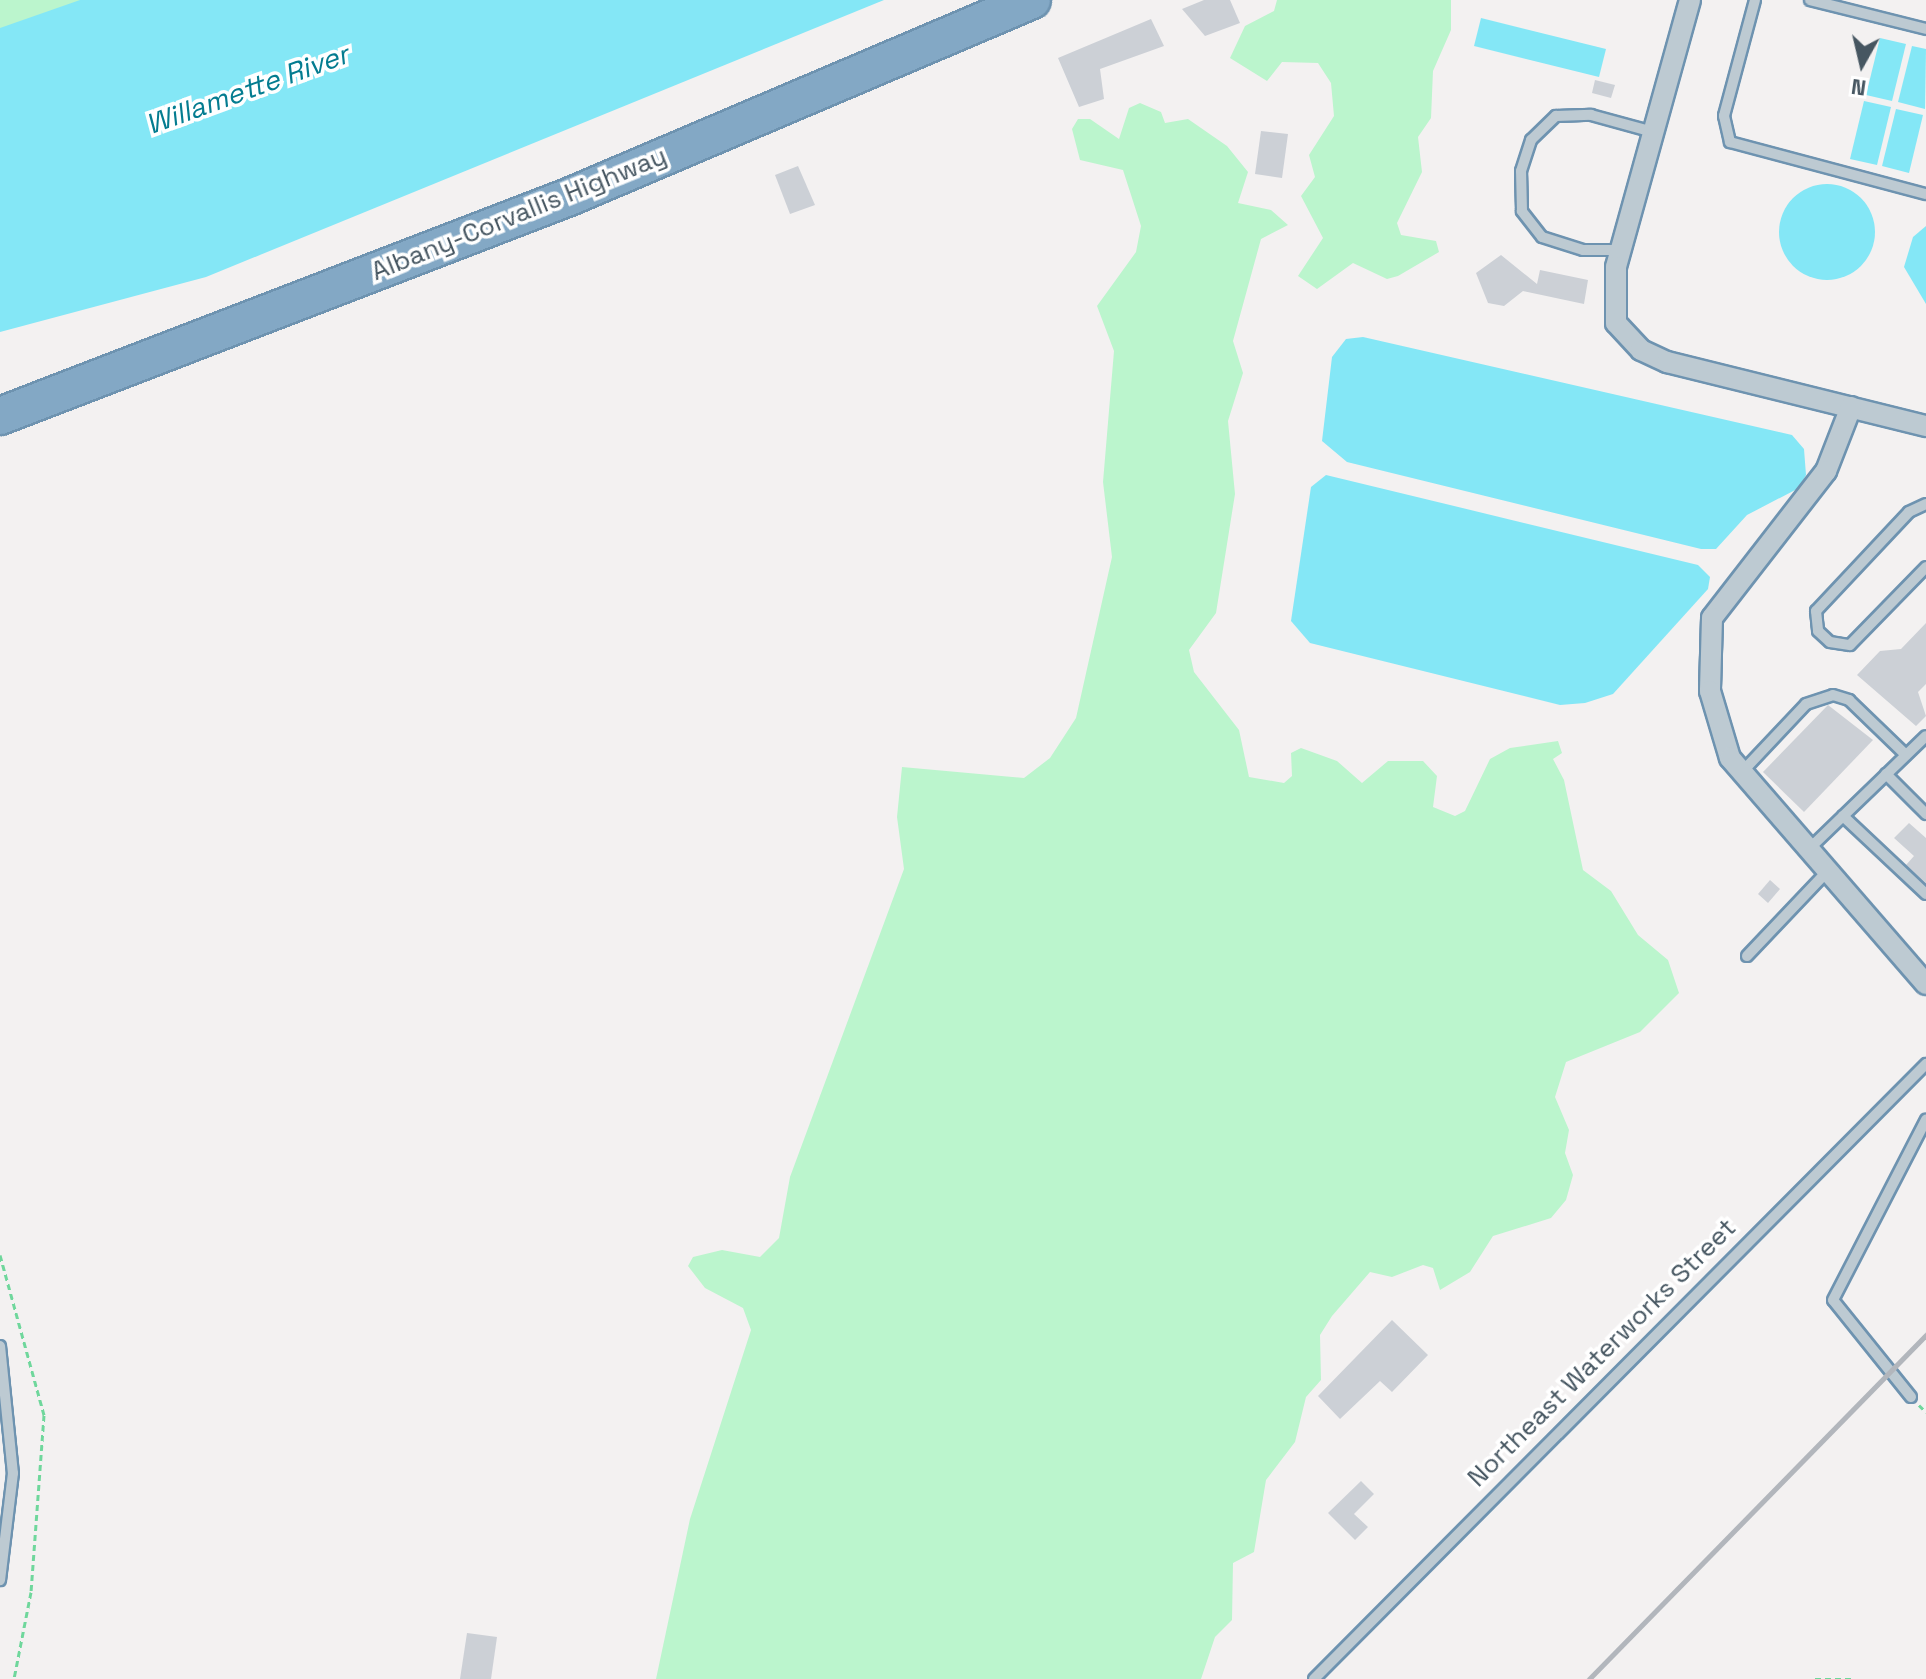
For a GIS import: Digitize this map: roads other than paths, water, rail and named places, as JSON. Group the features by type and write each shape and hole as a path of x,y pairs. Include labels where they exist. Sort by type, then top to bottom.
{"highway":[{"name":"Albany-Corvallis Highway","path":"0,416 569,197 1032,0"}],"street":[{"path":"1690,0 1621,250 1611,305 1622,333 1641,350 1926,426"},
{"path":"1851,407 1826,471 1712,618 1710,691 1730,758 1810,848 1824,875 1926,984"}],"lane":[{"path":"1755,0 1724,116 1730,142 1926,194"},
{"path":"1810,0 1926,29"},
{"path":"1621,250 1583,250 1542,237 1522,211 1521,171 1531,140 1556,116 1591,115 1653,132"},
{"path":"1926,504 1909,512 1816,611 1818,631 1830,642 1850,645 1926,567"},
{"path":"1742,772 1806,704 1833,695 1849,700 1906,755"},
{"path":"1810,848 1926,736"},
{"path":"1886,774 1926,814"},
{"path":"1843,816 1926,894"},
{"path":"1747,956 1824,875"},
{"name":"Northeast Waterworks Street","path":"1314,1679 1926,1064"},
{"path":"1911,1397 1833,1300 1926,1120"},
{"path":"0,1346 13,1473 0,1580"}],"water":[{"name":"Willamette River","path":"80,0 884,0 206,277 0,332 0,28"},
{"path":"1481,18 1606,49 1599,77 1474,46"},
{"path":"1880,38 1906,44 1892,101 1866,95"},
{"path":"1912,46 1926,49 1925,109 1898,102"},
{"path":"1864,101 1891,107 1877,165 1850,159"},
{"path":"1896,109 1923,115 1909,173 1882,166"},
{"path":"1827,184 1845,188 1861,198 1871,214 1875,232 1871,250 1861,266 1845,276 1827,280 1809,276 1793,266 1783,250 1779,232 1783,214 1793,198 1809,188"},
{"path":"1926,226 1926,304 1904,267 1913,237"},
{"path":"1363,337 1792,435 1804,449 1806,475 1799,488 1747,515 1716,549 1701,549 1347,462 1322,441 1332,357 1346,339"},
{"path":"1326,475 1698,565 1710,577 1708,589 1613,694 1585,703 1560,705 1310,643 1291,621 1311,487"}],"railway":[{"path":"1589,1679 1926,1335"}]}
